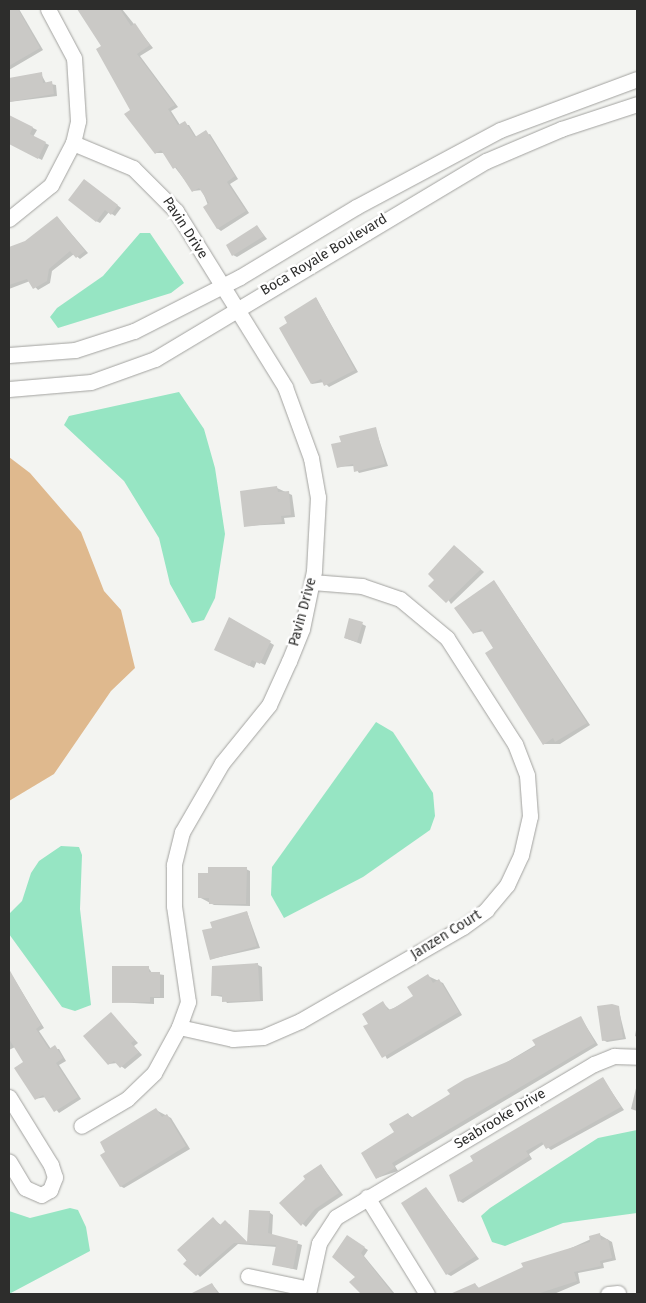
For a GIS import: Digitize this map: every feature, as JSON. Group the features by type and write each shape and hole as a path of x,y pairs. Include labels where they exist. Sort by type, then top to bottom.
{"street":[{"path":"9,220 51,185 73,143 78,77 67,41 48,9"},
{"name":"Boca Royale Boulevard","path":"9,355 75,350 113,339 219,286 356,207 500,130 637,79"},
{"name":"Boca Royale Boulevard","path":"9,390 70,386 126,371 181,345 369,227 486,161 561,129 637,104"},
{"name":"Pavin Drive","path":"73,143 120,160 155,185 176,211 235,312 285,387 311,458 318,497 318,544 302,629 269,706 222,763 182,832 174,865 174,906 188,983 179,1027 154,1074 127,1099 82,1126"},
{"path":"356,207 369,227"},
{"name":"Janzen Court","path":"179,1027 233,1039 263,1037 300,1021 464,928 486,910 507,885 521,855 530,816 527,775 515,744 448,638 400,599 362,586 312,582"},
{"name":"Seabrooke Drive","path":"308,1292 328,1225 368,1197 594,1064 614,1056 637,1057"},
{"path":"9,1097 52,1166 56,1177 50,1190 41,1195 25,1188 9,1161"},
{"path":"368,1197 427,1294"},
{"path":"248,1276 308,1292"}],"shaded area":[{"path":"140,233 150,233 184,283 171,293 58,328 50,317 57,308 103,276"},
{"path":"179,392 204,429 215,468 225,534 215,598 204,620 192,623 170,584 159,538 124,481 64,425 69,416"},
{"path":"9,457 30,473 81,532 104,591 121,610 135,668 111,691 54,774 9,801"},
{"path":"376,722 393,732 433,793 435,816 430,830 363,877 284,918 271,895 272,867"},
{"path":"61,846 79,847 82,855 80,909 91,1005 75,1011 62,1007 9,934 9,914 22,901 31,873 39,861"},
{"path":"637,1130 637,1213 563,1223 505,1246 492,1242 481,1216 490,1208 598,1138"},
{"path":"70,1208 78,1210 86,1227 90,1251 9,1294 9,1211 30,1218"}],"building":[{"path":"9,9 18,9 40,48 9,66"},
{"path":"77,9 120,9 131,26 135,23 150,45 137,54 175,105 168,109 178,125 185,121 195,137 206,130 235,176 227,182 246,211 217,229 203,207 209,203 199,188 192,192 176,167 173,169 161,150 155,154 124,114 130,110 96,49 101,46"},
{"path":"42,72 43,83 52,81 54,94 9,102 9,78"},
{"path":"9,115 33,127 30,134 46,142 38,159 9,144"},
{"path":"84,179 118,205 111,215 105,210 96,222 68,200"},
{"path":"57,216 85,251 76,258 70,251 49,269 47,281 33,289 27,279 9,285 9,247 25,241"},
{"path":"257,225 264,236 232,256 226,245"},
{"path":"316,297 355,370 324,386 321,379 311,384 279,328 287,323 284,317"},
{"path":"376,427 385,464 354,472 353,464 337,468 331,444 341,442 339,436"},
{"path":"277,486 278,492 289,491 291,515 281,516 282,522 244,527 240,491"},
{"path":"454,545 481,569 446,603 428,586 434,580 428,574"},
{"path":"494,580 587,723 555,742 553,738 543,745 485,653 493,648 481,629 473,634 454,608"},
{"path":"229,617 271,641 260,664 252,660 249,666 214,650"},
{"path":"349,618 363,622 357,642 344,638"},
{"path":"208,867 247,867 246,904 209,904 209,898 198,898 198,873 208,873"},
{"path":"247,911 257,946 210,960 202,930 212,928 210,922"},
{"path":"258,963 260,1000 222,1002 222,995 211,996 212,966"},
{"path":"112,966 149,966 149,972 160,972 160,997 150,997 150,1002 112,1003"},
{"path":"9,969 41,1025 36,1029 49,1049 55,1045 63,1058 56,1063 78,1097 54,1112 43,1095 35,1100 14,1068 23,1062 9,1039"},
{"path":"428,974 433,983 439,979 459,1012 382,1058 363,1026 368,1024 362,1014 383,1001 388,1010 394,1008 413,996 407,987"},
{"path":"612,1004 619,1006 623,1038 602,1041 597,1006"},
{"path":"111,1012 135,1040 131,1043 139,1052 120,1068 114,1061 108,1065 83,1036"},
{"path":"581,1016 595,1043 392,1163 395,1168 376,1179 361,1153 394,1132 389,1124 408,1113 411,1118 450,1094 447,1090 465,1079 509,1061 536,1046 532,1040"},
{"path":"603,1077 621,1107 546,1149 542,1142 526,1151 529,1156 458,1202 449,1175 473,1161 470,1156"},
{"path":"156,1108 162,1117 167,1114 186,1146 120,1187 100,1155 105,1152 100,1142"},
{"path":"321,1164 339,1193 315,1209 301,1226 279,1203 305,1179 303,1176"},
{"path":"426,1187 476,1256 446,1275 401,1203"},
{"path":"249,1210 270,1211 268,1233 298,1241 293,1269 272,1265 276,1245 234,1243 196,1276 183,1264 187,1260 177,1250 213,1217 220,1225 225,1220 247,1242"},
{"path":"600,1233 601,1240 608,1239 612,1258 600,1261 601,1266 574,1272 577,1281 537,1294 450,1294 475,1283 478,1288 523,1267 521,1263 590,1242 589,1236"},
{"path":"347,1235 365,1247 361,1253 393,1294 361,1294 349,1282 355,1277 332,1257"},
{"path":"212,1283 218,1294 190,1294"}]}
